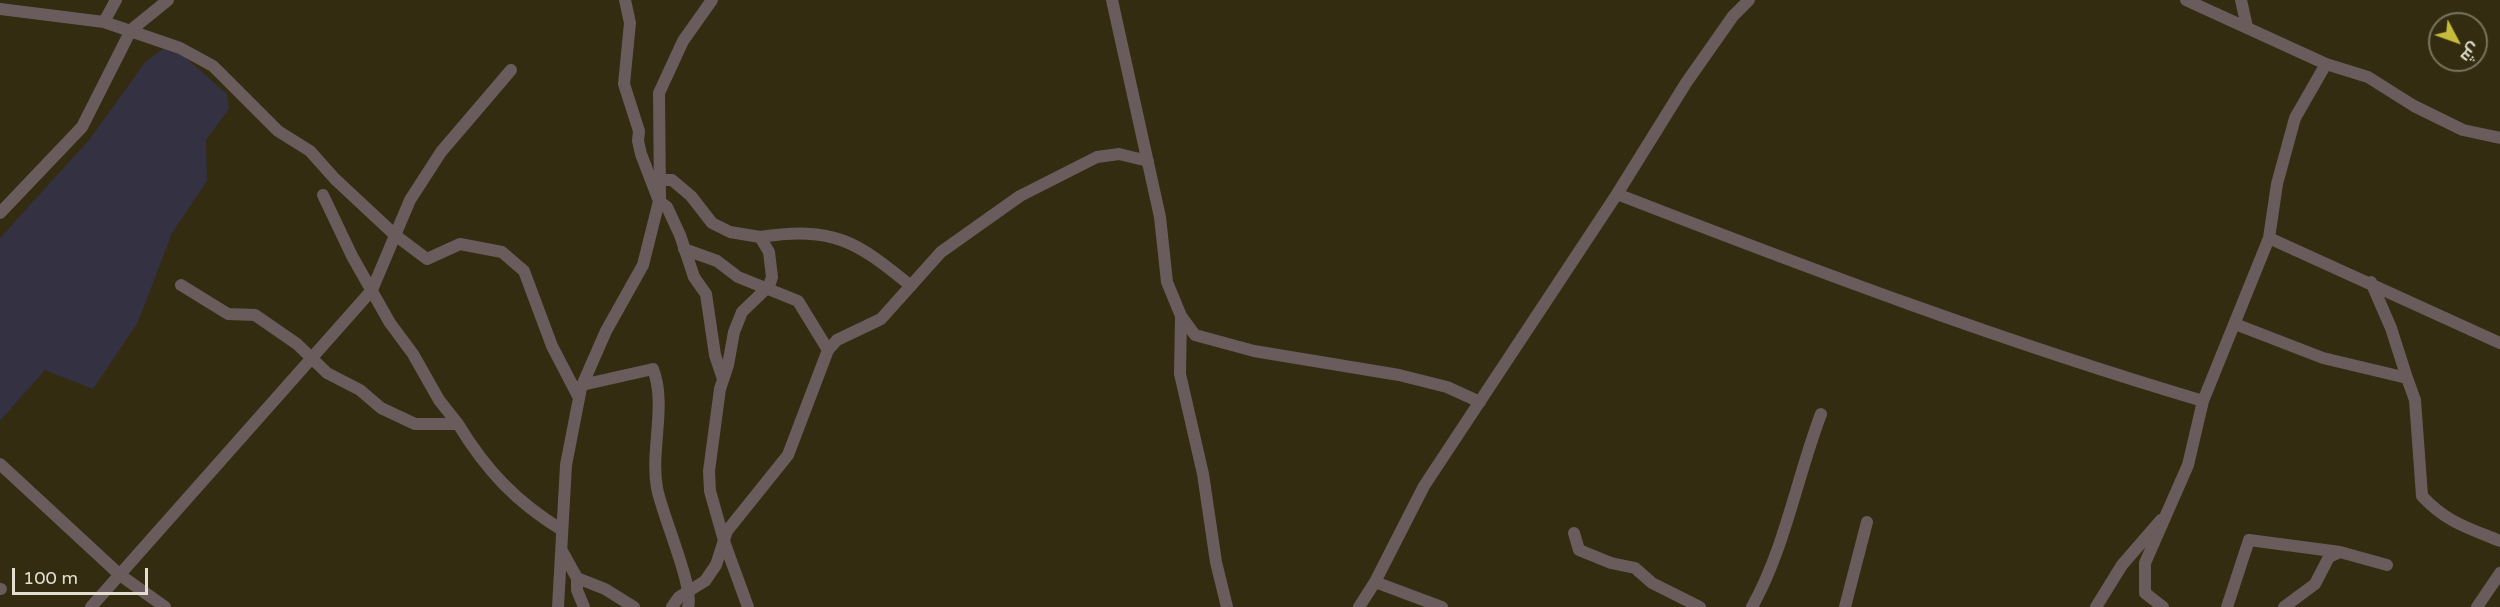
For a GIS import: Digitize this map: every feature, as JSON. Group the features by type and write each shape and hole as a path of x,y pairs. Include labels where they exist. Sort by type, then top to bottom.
{"street":[{"path":"104,22 116,0"},
{"path":"0,213 82,127 131,30 168,0"},
{"path":"625,0 630,23 624,84 639,131 641,154 659,201 667,207 694,277 710,304 716,355 723,379"},
{"path":"558,607 566,465 582,385 606,331 643,265 659,201 659,93 683,41 712,0"},
{"path":"1112,0 1160,218 1167,282 1181,316 1195,335 1254,351 1399,375 1447,387 1480,402"},
{"path":"1359,607 1375,582 1424,486 1617,194 1686,83 1733,16 1749,0"},
{"path":"2186,0 2326,64 2368,77 2414,106 2463,129 2500,138"},
{"path":"2241,0 2247,27"},
{"path":"0,9 104,22 180,48 213,66 278,131 310,151 335,179 395,235 426,259 460,244 502,252 524,271 552,346 579,398"},
{"path":"2163,607 2145,593 2145,563 2188,465 2189,450 2203,401 2269,238 2277,184 2295,118 2326,64"},
{"path":"91,607 372,290 410,200 441,152 511,70"},
{"path":"672,607 688,590 705,581 716,565 723,539 788,455 828,350 837,340 881,320 941,252 1020,196 1097,157 1119,154 1148,161"},
{"path":"660,180 672,180 691,196 712,223 730,232 760,237 789,233 817,234 848,242 874,255 911,286"},
{"path":"1617,194 1929,312 2203,401"},
{"path":"323,195 390,324 413,354 439,399 473,449 528,509 562,530"},
{"path":"748,607 723,539 710,491 709,471 723,379 742,312 767,288 772,278 769,252 760,237"},
{"path":"2269,238 2371,282 2500,344"},
{"path":"684,249 717,261 738,277 798,301 828,350"},
{"path":"2371,282 2391,328 2415,400 2422,496 2440,515 2462,527 2500,541"},
{"path":"181,285 228,314 255,315 297,344 327,373 360,390 381,408 415,424 458,424"},
{"path":"1181,316 1180,374 1203,474 1216,562 1227,607"},
{"path":"2235,324 2323,358 2407,378"},
{"path":"582,385 626,372 653,369 657,392 657,488 688,590 688,607"},
{"path":"1752,607 1788,515 1801,467 1821,414"},
{"path":"0,464 120,575 165,607"},
{"path":"2096,607 2122,565 2168,513"},
{"path":"1845,607 1867,522"},
{"path":"1574,533 1579,550 1611,563 1635,568 1652,583 1700,607"},
{"path":"2227,607 2248,540 2340,552 2387,565"},
{"path":"561,550 577,578 577,590 584,607"},
{"path":"2284,607 2315,584 2329,557 2340,552"},
{"path":"2477,607 2500,573"},
{"path":"577,578 605,588 634,607"},
{"path":"1375,582 1443,607"}],"shaded area":[{"path":"163,49 184,56 227,94 229,109 206,140 207,181 172,233 138,322 93,389 45,370 0,421 0,238 89,140 146,61"}]}
